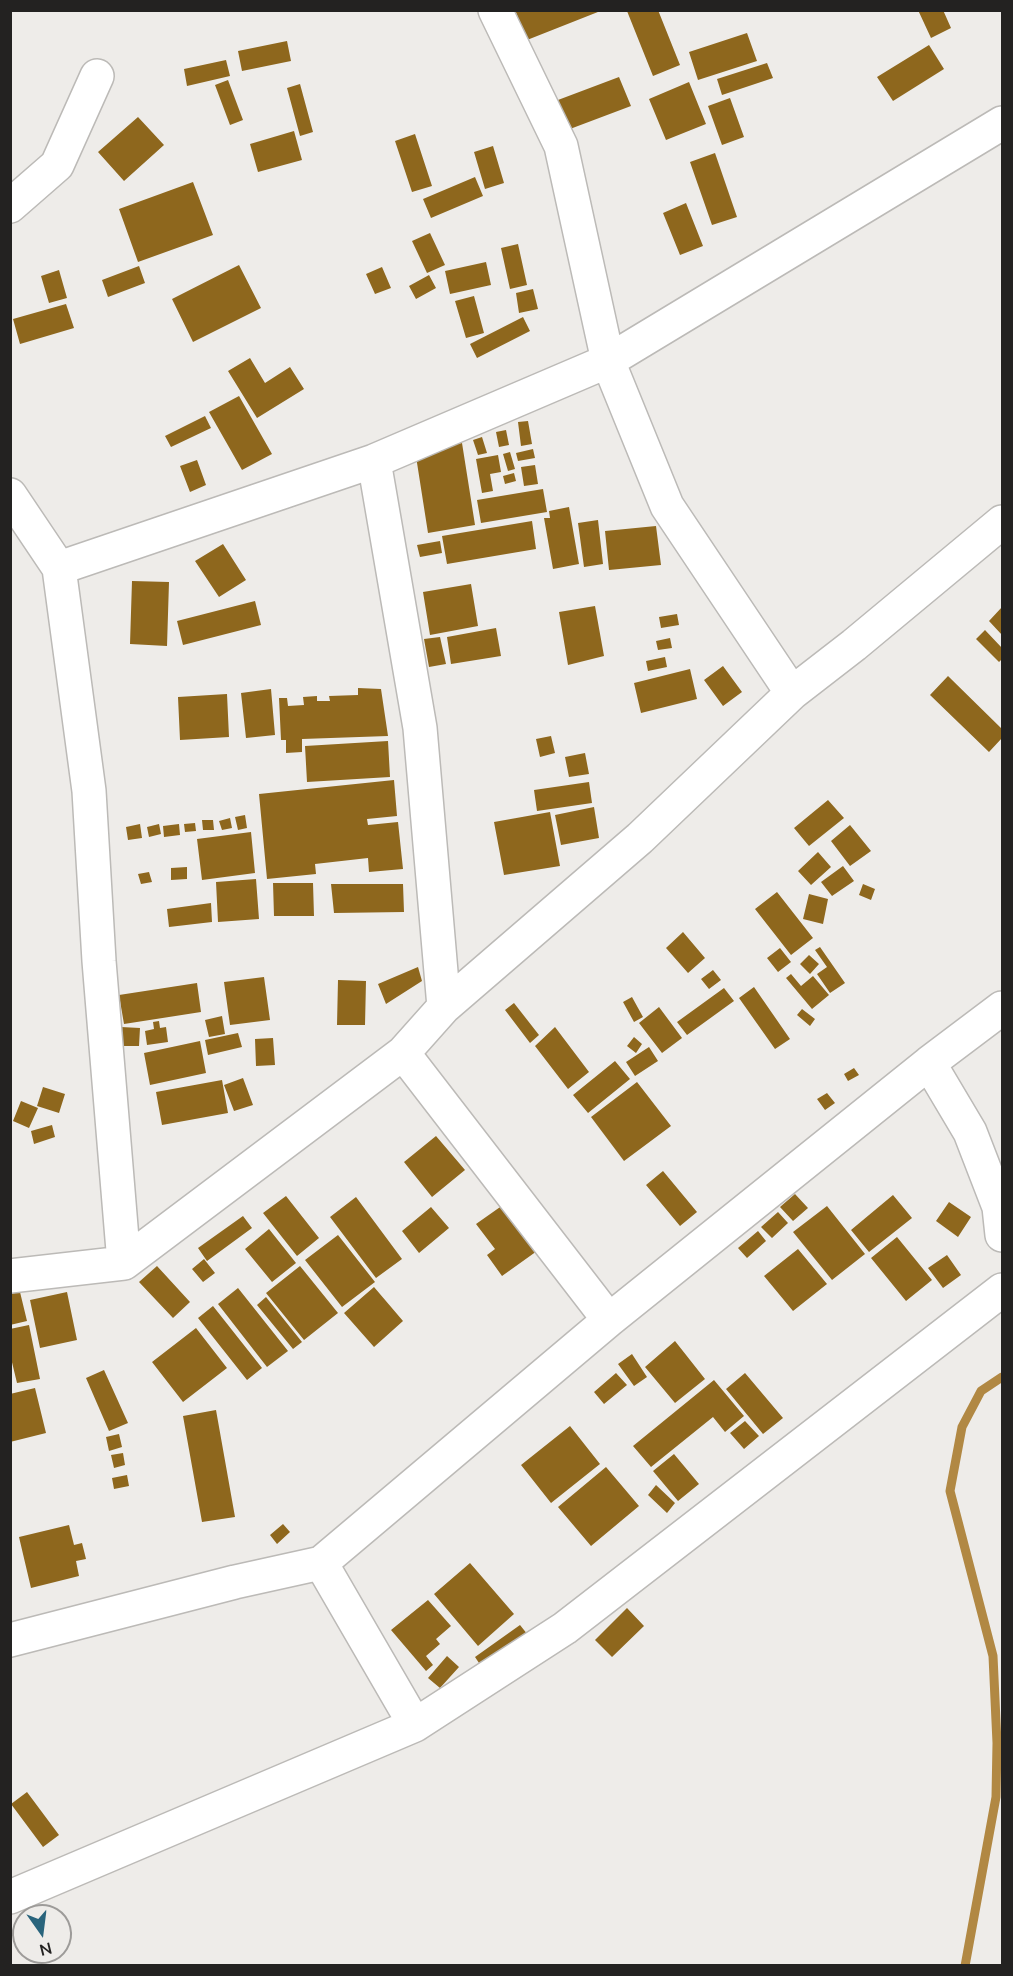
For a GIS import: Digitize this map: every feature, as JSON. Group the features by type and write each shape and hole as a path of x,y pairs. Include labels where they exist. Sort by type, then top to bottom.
{"street":[{"path":"495,10 561,146 608,360 667,506 792,693"},
{"path":"10,206 57,165 97,76"},
{"path":"60,568 374,461 608,360 1002,123"},
{"path":"374,461 420,728 444,1007"},
{"path":"10,495 60,568 89,791 99,961 124,1263"},
{"path":"10,1276 124,1263 404,1053 444,1007 640,838 792,693 854,645 1002,522"},
{"path":"10,1640 235,1582 321,1563 609,1320 1002,1008"},
{"path":"404,1053 609,1320"},
{"path":"929,1064 970,1132 999,1207 1002,1235"},
{"path":"10,1897 415,1725 565,1629 1002,1290"},
{"path":"321,1563 415,1725"}],"building":[{"path":"515,10 603,10 527,40"},
{"path":"658,10 680,65 653,76 627,11"},
{"path":"918,10 943,10 951,28 931,38"},
{"path":"747,33 757,61 698,80 689,52"},
{"path":"287,41 291,61 242,71 238,51"},
{"path":"929,45 944,69 893,101 877,77"},
{"path":"226,60 230,76 187,86 184,69"},
{"path":"767,63 773,78 722,95 717,79"},
{"path":"619,77 631,106 562,132 550,103"},
{"path":"228,80 243,120 230,125 215,85"},
{"path":"689,82 706,124 666,140 649,99"},
{"path":"300,84 313,132 300,136 287,88"},
{"path":"730,98 744,137 722,145 708,106"},
{"path":"138,117 164,145 124,181 98,152"},
{"path":"294,131 302,160 258,172 250,144"},
{"path":"415,134 432,186 412,192 395,141"},
{"path":"493,146 504,183 485,189 474,152"},
{"path":"715,153 737,217 712,225 690,162"},
{"path":"475,177 483,196 431,218 423,199"},
{"path":"193,182 213,235 138,262 119,209"},
{"path":"686,203 703,246 680,255 663,213"},
{"path":"430,233 445,265 427,273 412,241"},
{"path":"518,244 527,285 510,289 501,248"},
{"path":"486,262 491,285 450,294 445,271"},
{"path":"239,265 261,308 193,342 172,299"},
{"path":"139,266 145,283 108,297 102,280"},
{"path":"382,267 391,288 375,294 366,274"},
{"path":"59,270 67,298 49,303 41,276"},
{"path":"429,275 436,288 416,299 409,286"},
{"path":"533,289 538,309 519,313 516,293"},
{"path":"474,296 484,333 466,338 455,301"},
{"path":"66,304 74,328 20,344 13,319"},
{"path":"523,317 530,331 477,358 470,344"},
{"path":"250,358 265,383 290,367 304,389 257,418 228,371"},
{"path":"239,396 272,454 242,470 209,412"},
{"path":"205,416 211,428 171,447 165,436"},
{"path":"528,421 532,444 521,446 518,422"},
{"path":"506,430 509,445 499,447 496,432"},
{"path":"482,437 487,453 478,455 473,440"},
{"path":"462,443 475,525 428,533 415,450"},
{"path":"533,449 535,458 518,461 516,453"},
{"path":"510,452 515,469 508,471 503,454"},
{"path":"498,455 501,472 490,474 493,491 482,493 476,459"},
{"path":"197,460 206,485 190,492 180,466"},
{"path":"535,465 538,484 524,486 521,467"},
{"path":"514,473 516,481 505,484 503,476"},
{"path":"543,489 547,512 481,523 477,500"},
{"path":"569,507 579,564 553,569 544,518 550,518 549,511"},
{"path":"598,520 603,564 584,567 578,523"},
{"path":"532,521 536,549 447,564 442,536"},
{"path":"656,526 661,565 609,570 605,531"},
{"path":"440,541 442,553 420,557 417,545"},
{"path":"223,544 246,580 219,597 195,561"},
{"path":"132,581 169,582 167,646 130,644"},
{"path":"471,584 478,626 430,635 423,592"},
{"path":"255,601 261,625 183,645 177,621"},
{"path":"595,606 604,656 568,665 559,612"},
{"path":"1002,607 1002,635 989,621"},
{"path":"677,614 679,625 661,628 659,617"},
{"path":"496,628 501,656 451,664 447,637"},
{"path":"985,630 1002,648 1002,659 999,662 976,639"},
{"path":"440,637 446,664 429,667 424,639"},
{"path":"670,638 672,648 658,650 656,641"},
{"path":"665,657 667,667 648,671 646,661"},
{"path":"723,666 742,692 723,706 704,680"},
{"path":"690,669 697,699 641,713 634,683"},
{"path":"948,676 1002,729 1002,738 989,752 930,695"},
{"path":"358,688 381,689 388,736 302,739 302,752 286,753 286,740 281,740 279,698 287,698 288,706 304,705 303,697 317,696 317,701 330,701 329,696 358,695"},
{"path":"271,689 275,735 246,738 241,693"},
{"path":"227,694 229,737 180,740 178,697"},
{"path":"551,736 555,753 540,757 536,739"},
{"path":"388,741 390,777 307,782 305,746"},
{"path":"585,753 589,774 569,777 565,757"},
{"path":"394,780 397,816 367,819 368,825 398,822 403,869 369,872 368,858 315,864 316,874 267,879 259,794"},
{"path":"589,782 592,803 537,811 534,790"},
{"path":"828,800 844,818 809,846 794,828"},
{"path":"594,807 599,838 561,845 555,815"},
{"path":"550,812 560,866 504,875 494,822"},
{"path":"245,815 247,828 238,830 235,817"},
{"path":"230,818 232,828 222,830 219,821"},
{"path":"202,820 213,820 214,830 203,830"},
{"path":"195,823 196,831 185,832 184,824"},
{"path":"140,824 142,838 128,840 126,827"},
{"path":"159,824 161,834 149,837 147,827"},
{"path":"179,824 180,835 164,837 163,826"},
{"path":"850,825 871,851 850,866 831,841"},
{"path":"251,832 255,873 202,880 197,839"},
{"path":"818,852 831,867 811,885 798,871"},
{"path":"843,866 854,881 832,896 821,882"},
{"path":"187,867 187,879 171,880 171,868"},
{"path":"149,872 152,882 141,884 138,874"},
{"path":"256,879 259,919 218,922 216,882"},
{"path":"273,883 313,883 314,916 274,916"},
{"path":"331,884 403,884 404,912 334,913"},
{"path":"863,884 875,889 871,900 859,895"},
{"path":"777,892 813,938 791,955 755,909"},
{"path":"809,894 828,899 823,924 803,919"},
{"path":"211,903 212,922 169,927 167,909"},
{"path":"683,932 705,958 688,973 666,948"},
{"path":"820,947 845,983 830,993 817,974 827,967 815,950"},
{"path":"780,948 791,962 778,972 767,958"},
{"path":"809,955 819,964 810,974 800,964"},
{"path":"418,967 422,981 386,1004 378,984"},
{"path":"713,970 721,980 709,989 701,979"},
{"path":"791,974 801,986 813,976 829,995 812,1009 786,978"},
{"path":"264,977 270,1020 230,1025 224,982"},
{"path":"338,980 366,981 365,1025 337,1025"},
{"path":"197,983 201,1012 124,1024 119,995"},
{"path":"754,987 790,1039 775,1049 739,998"},
{"path":"724,988 734,1001 687,1035 677,1022"},
{"path":"632,997 643,1017 634,1022 623,1002"},
{"path":"514,1003 539,1035 530,1043 505,1010"},
{"path":"659,1007 682,1038 662,1053 639,1023"},
{"path":"802,1009 815,1019 810,1026 797,1015"},
{"path":"222,1016 225,1034 209,1037 205,1020"},
{"path":"159,1021 160,1028 166,1027 168,1042 147,1045 145,1031 154,1029 153,1022"},
{"path":"121,1027 140,1028 139,1046 121,1046"},
{"path":"555,1027 589,1072 568,1089 535,1046"},
{"path":"238,1033 242,1047 208,1055 205,1040"},
{"path":"634,1037 642,1044 636,1053 627,1046"},
{"path":"273,1038 275,1065 256,1066 255,1039"},
{"path":"200,1041 206,1073 150,1085 144,1053"},
{"path":"649,1047 658,1061 635,1076 626,1062"},
{"path":"615,1061 630,1079 588,1113 573,1095"},
{"path":"854,1068 859,1075 848,1081 844,1074"},
{"path":"243,1078 253,1105 234,1111 224,1085"},
{"path":"222,1080 228,1113 162,1125 156,1092"},
{"path":"637,1082 671,1126 624,1161 591,1117"},
{"path":"43,1087 65,1094 59,1113 37,1106"},
{"path":"827,1093 835,1103 825,1110 817,1099"},
{"path":"21,1101 38,1108 29,1128 13,1121"},
{"path":"52,1125 55,1137 34,1144 31,1131"},
{"path":"436,1136 465,1170 432,1197 404,1162"},
{"path":"663,1171 697,1212 680,1226 646,1185"},
{"path":"795,1194 808,1208 793,1221 780,1207"},
{"path":"893,1195 912,1218 869,1252 851,1230"},
{"path":"286,1196 319,1238 297,1256 263,1213"},
{"path":"356,1197 402,1259 376,1278 330,1217"},
{"path":"949,1202 971,1217 958,1237 936,1221"},
{"path":"503,1205 537,1251 502,1276 487,1255 495,1249 476,1224"},
{"path":"827,1206 865,1254 832,1280 793,1232"},
{"path":"431,1207 449,1228 419,1253 402,1231"},
{"path":"778,1212 788,1223 772,1238 761,1227"},
{"path":"243,1216 252,1228 207,1261 198,1248"},
{"path":"269,1229 296,1263 272,1282 245,1249"},
{"path":"758,1231 766,1241 747,1258 738,1248"},
{"path":"338,1235 375,1282 342,1307 305,1260"},
{"path":"897,1237 932,1280 906,1301 871,1258"},
{"path":"798,1249 827,1284 793,1311 764,1276"},
{"path":"947,1255 961,1275 943,1288 928,1268"},
{"path":"204,1259 215,1273 203,1282 192,1269"},
{"path":"157,1266 190,1302 173,1318 139,1282"},
{"path":"300,1266 338,1313 304,1340 266,1293"},
{"path":"374,1287 403,1321 374,1347 344,1313"},
{"path":"238,1288 288,1351 267,1367 218,1304"},
{"path":"20,1292 27,1321 10,1325 10,1294"},
{"path":"67,1292 77,1340 40,1348 30,1300"},
{"path":"266,1297 302,1342 293,1349 257,1305"},
{"path":"213,1306 262,1368 247,1380 198,1318"},
{"path":"29,1325 40,1379 17,1383 10,1354 10,1329"},
{"path":"196,1328 227,1368 183,1402 152,1362"},
{"path":"675,1341 705,1379 675,1403 645,1367"},
{"path":"632,1354 647,1377 634,1386 618,1364"},
{"path":"104,1370 128,1423 109,1431 86,1378"},
{"path":"616,1373 627,1385 604,1404 594,1392"},
{"path":"745,1373 783,1418 763,1434 726,1389"},
{"path":"714,1380 744,1416 725,1432 713,1417 651,1467 633,1446"},
{"path":"35,1388 46,1433 10,1442 10,1394"},
{"path":"216,1410 235,1517 202,1522 183,1416"},
{"path":"745,1421 759,1436 744,1449 730,1433"},
{"path":"570,1426 600,1464 551,1503 521,1465"},
{"path":"119,1434 122,1447 109,1451 106,1437"},
{"path":"123,1453 125,1465 114,1468 111,1455"},
{"path":"674,1454 699,1484 678,1501 653,1471"},
{"path":"606,1467 639,1506 591,1546 558,1507"},
{"path":"127,1475 129,1486 114,1489 112,1478"},
{"path":"656,1485 675,1503 667,1513 648,1495"},
{"path":"283,1524 290,1532 277,1544 270,1535"},
{"path":"69,1525 74,1545 82,1543 86,1559 76,1561 79,1576 31,1588 19,1537"},
{"path":"470,1563 514,1614 478,1646 434,1594"},
{"path":"428,1600 451,1626 436,1639 440,1644 426,1656 433,1665 426,1671 391,1630"},
{"path":"627,1608 644,1626 612,1657 595,1640"},
{"path":"520,1625 528,1635 483,1669 475,1657"},
{"path":"447,1656 459,1667 440,1688 428,1678"},
{"path":"27,1792 59,1835 43,1847 11,1804"}],"waterway":[{"path":"965,1966 996,1797 997,1743 993,1656 950,1491 962,1427 981,1391 1002,1377"}]}
